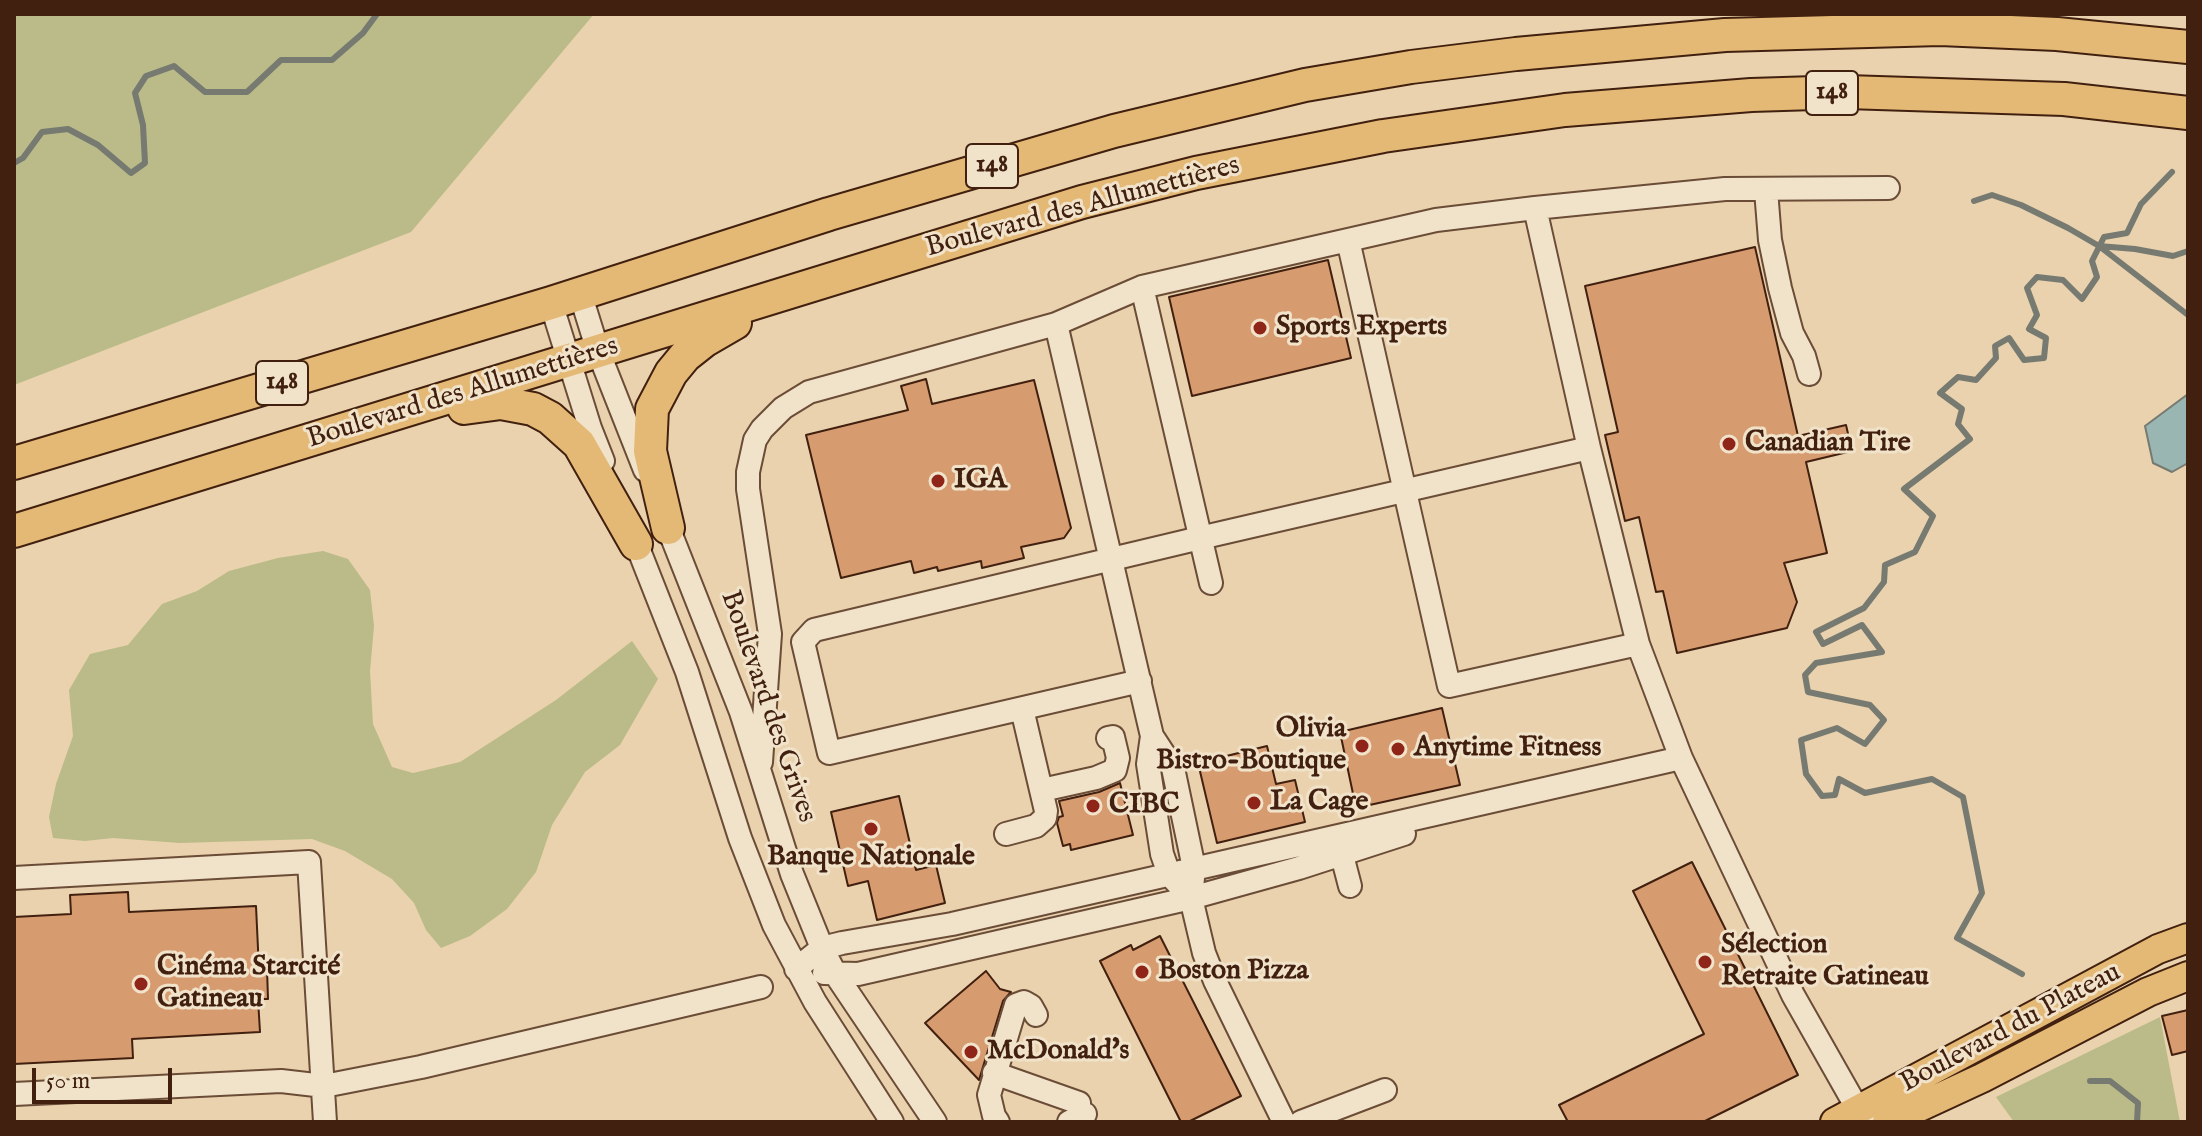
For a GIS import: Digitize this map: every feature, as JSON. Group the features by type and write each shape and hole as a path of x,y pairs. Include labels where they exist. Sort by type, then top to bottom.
{"highway":[{"name":"148","path":"14,463 565,298 829,214 1114,131 1250,97 1411,67 1621,43 1811,31 1984,30 2188,47"},
{"name":"Boulevard des Allumettières","path":"14,531 1082,202 1196,173 1383,136 1565,110 1737,96 1847,92 2064,99 2188,113"},
{"path":"668,528 650,451 650,425 652,409 671,373 704,341 809,287"},
{"path":"332,435 489,403 517,404 533,409 550,418 579,444 636,544"}],"main road":[{"name":"Boulevard du Plateau","path":"1852,1118 2158,949 2188,938"},
{"name":"Boulevard du Plateau","path":"1887,1122 1982,1078 2148,992 2188,976"}],"street":[{"path":"760,771 770,634 748,472 755,440 783,408 809,392 1056,324 1142,287 1436,220 1725,189 1888,188"},
{"path":"1766,190 1770,240 1780,288 1792,333 1809,374"},
{"path":"1535,208 1589,448 1638,644 1681,758 1852,1118"},
{"path":"1348,240 1449,686 1638,644"},
{"path":"1142,287 1211,583"},
{"name":"Boulevard des Grives","path":"565,298 583,356 668,528 716,647 792,874 822,948 836,975 935,1122"},
{"name":"Boulevard des Grives","path":"565,298 583,356 590,428 687,672 756,882 796,969 892,1122"},
{"path":"1056,324 1152,736 1148,764 1162,854 1169,874 1191,898"},
{"path":"1140,681 829,753 803,642 814,630 1589,448"},
{"path":"1006,834 1041,823 1046,811 1022,709"},
{"path":"1152,736 1173,768 1194,868 1191,898 1204,953 1284,1122"},
{"path":"1042,790 1096,778 1115,770 1118,758 1113,737 1108,738"},
{"path":"796,969 822,948 952,924 1194,868 1423,829 1477,805 1681,758"},
{"path":"796,969 836,975 858,974 1191,898 1339,845"},
{"path":"1339,845 1350,886"},
{"path":"14,878 309,862 325,1122"},
{"path":"14,1094 281,1081 324,1086 421,1067 761,987"},
{"path":"998,1122 994,1116 991,1084 1016,1005 1024,1002 1031,1006 1036,1015"},
{"path":"991,1084 1078,1113"},
{"path":"991,1084 1005,1118 1015,1122"},
{"path":"1301,1122 1385,1090"}],"green space":[{"path":"14,14 594,14 411,232 14,385"},
{"path":"323,551 348,559 370,590 374,626 370,671 373,724 392,767 413,773 460,762 556,700 632,641 658,679 620,745 585,772 552,825 536,872 507,909 470,936 441,948 426,930 414,903 392,879 345,851 312,839 180,843 53,838 49,817 56,784 73,736 69,690 90,654 128,645 162,604 197,591 229,571 278,558"},
{"path":"2160,1017 2180,1122 2014,1122 1996,1097"}],"water":[{"path":"2188,394 2188,463 2172,472 2153,463 2145,426"}],"building":[{"name":"Canadian Tire","path":"1755,247 1798,436 1846,425 1852,451 1806,462 1827,553 1784,563 1797,602 1787,628 1677,653 1663,591 1656,592 1639,517 1625,521 1605,435 1618,432 1585,286"},
{"name":"Sports Experts","path":"1328,260 1351,358 1192,396 1169,297"},
{"name":"IGA","path":"926,379 932,404 1034,380 1071,528 1064,538 1021,547 1024,558 982,568 981,561 914,573 911,561 841,578 806,435 908,410 901,386"},
{"name":"Anytime Fitness","path":"1442,708 1460,785 1356,808 1340,732"},
{"name":"La Cage","path":"1267,746 1276,784 1295,780 1305,822 1217,843 1198,763"},
{"name":"CIBC","path":"1120,783 1133,835 1071,850 1070,844 1063,846 1057,823 1063,816 1059,801 1099,792"},
{"path":"899,796 916,870 936,865 945,903 877,920 868,881 848,886 831,812"},
{"name":"Sélection Retraite Gatineau","path":"1692,862 1798,1075 1703,1122 1568,1122 1559,1105 1704,1034 1633,891"},
{"name":"Cinéma Starcité Gatineau","path":"128,892 129,912 256,906 259,970 267,969 268,999 258,999 260,1032 132,1039 133,1058 14,1064 14,917 71,914 70,895"},
{"path":"1160,936 1241,1096 1188,1122 1181,1122 1100,961 1131,945 1133,950"},
{"name":"McDonald's","path":"986,971 1000,989 1011,992 1003,1001 979,1080 925,1023"},
{"path":"2188,1010 2188,1051 2172,1055 2162,1016"}],"waterway":[{"path":"14,163 23,158 42,132 68,129 98,145 131,173 145,163 143,125 135,93 146,76 174,66 205,92 247,92 281,60 332,60 363,33 377,14"},
{"path":"2022,974 1957,938 1982,893 1963,797 1932,779 1865,793 1839,779 1835,795 1822,796 1806,774 1801,740 1837,728 1865,744 1884,720 1870,705 1808,692 1805,675 1816,663 1882,652 1862,625 1823,644 1816,632 1864,608 1884,582 1885,565 1915,552 1933,516 1904,489 1970,439 1958,424 1962,409 1940,393 1958,377 1976,380 1996,358 1995,346 2009,338 2024,360 2044,358 2046,338 2029,329 2037,315 2027,288 2037,277 2063,280 2082,299 2097,277 2092,261 2104,237 2127,233 2141,204 2172,172"},
{"path":"1974,201 1992,195 2068,228 2099,246 2188,315"},
{"path":"2099,246 2173,256 2188,251"},
{"path":"2090,1081 2110,1081 2138,1103 2137,1122"}],"place":[{"name":"Sports Experts","path":"1260,328"},
{"name":"Canadian Tire","path":"1729,444"},
{"name":"IGA","path":"938,481"},
{"name":"Olivia Bistro-Boutique","path":"1362,746"},
{"name":"Anytime Fitness","path":"1398,749"},
{"name":"La Cage","path":"1254,803"},
{"name":"CIBC","path":"1093,806"},
{"name":"Banque Nationale","path":"871,829"},
{"name":"Sélection Retraite Gatineau","path":"1705,962"},
{"name":"Boston Pizza","path":"1142,972"},
{"name":"Cinéma Starcité Gatineau","path":"141,984"},
{"name":"McDonald's","path":"971,1052"}]}
